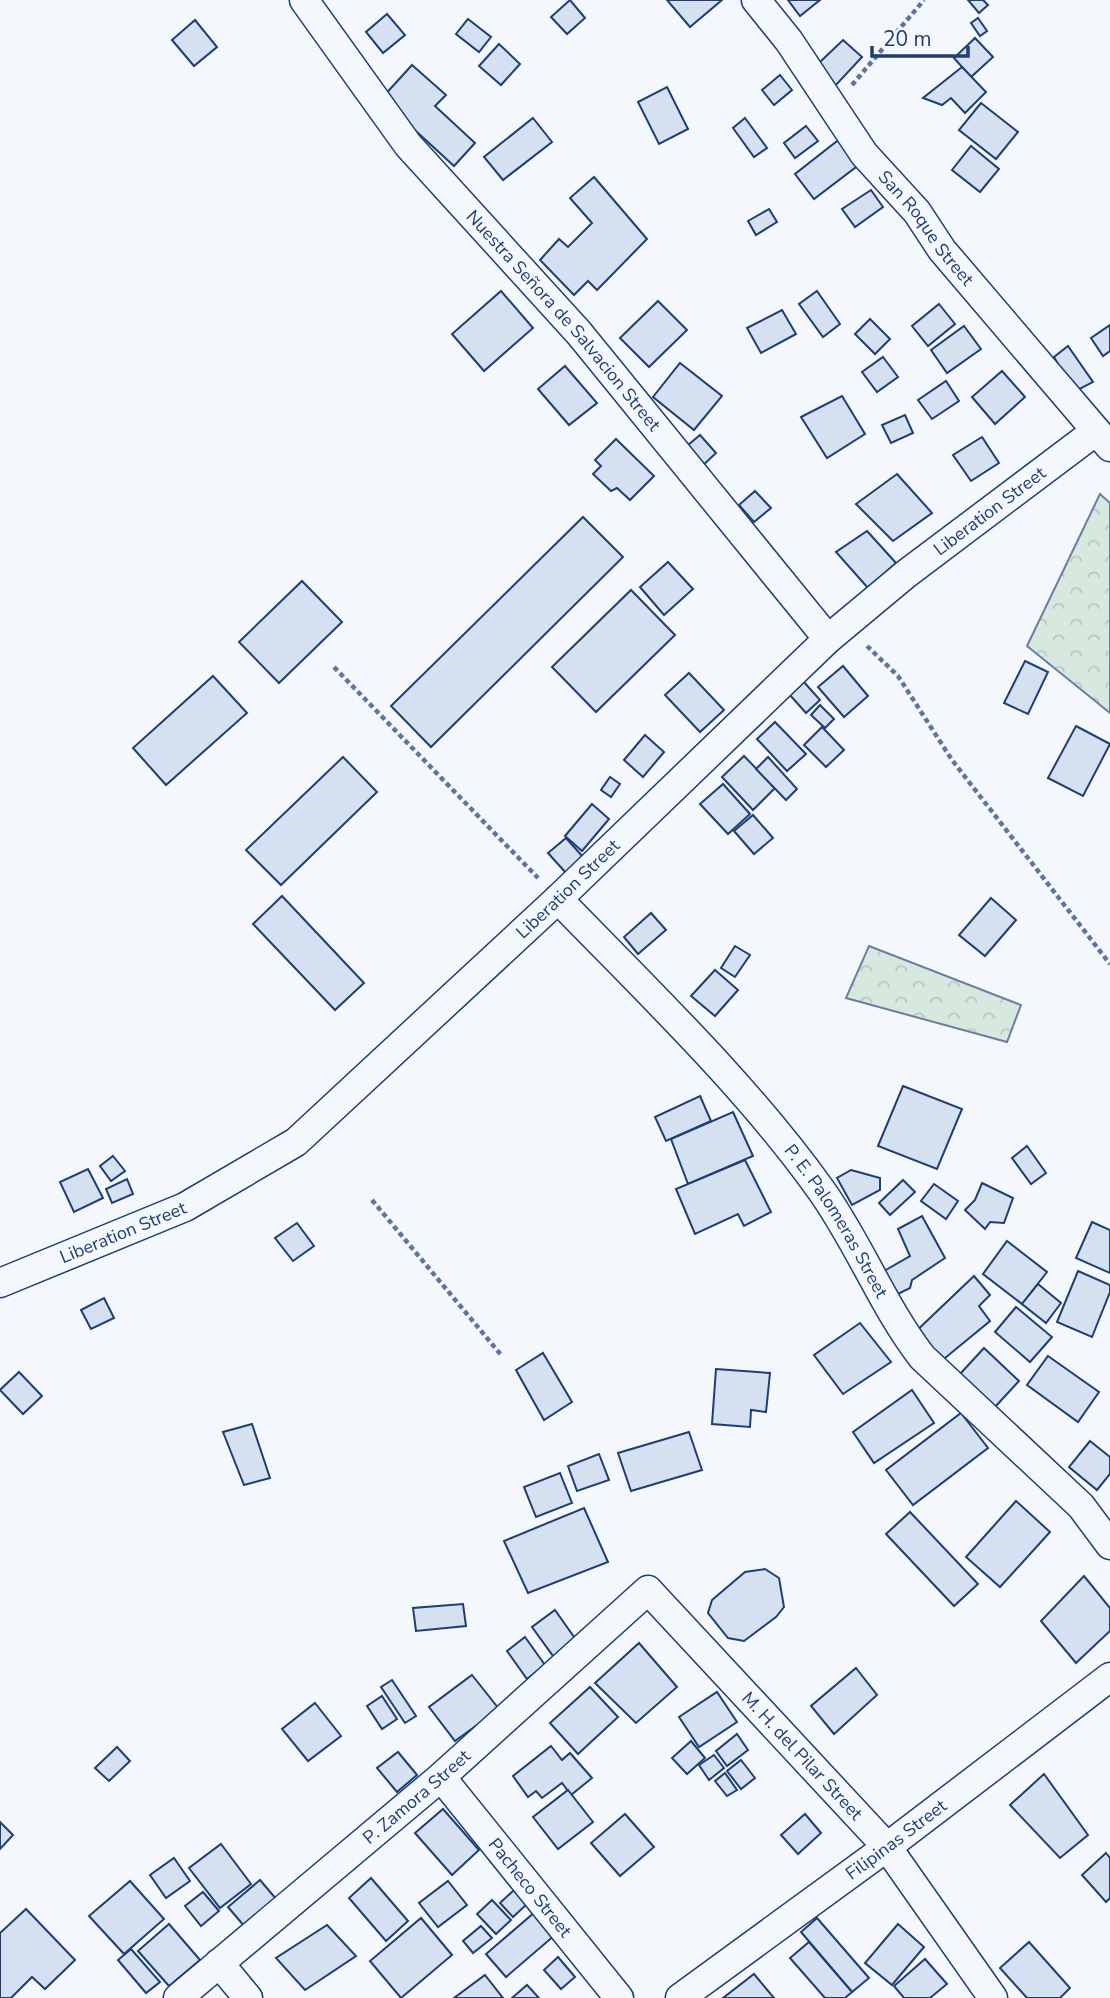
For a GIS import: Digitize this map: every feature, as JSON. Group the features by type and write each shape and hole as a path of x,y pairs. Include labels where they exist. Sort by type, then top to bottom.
{"street":[{"name":"Nuestra Señora de Salvacion Street","path":"303,0 408,145 579,333 828,639"},
{"name":"San Roque Street","path":"756,0 789,41 864,154 917,212 942,250 1103,439"},
{"name":"Liberation Street","path":"0,1283 185,1207 296,1142 558,899 828,639 906,574 1103,439"},
{"name":"P. E. Palomeras Street","path":"558,899 714,1059 821,1190 902,1331 922,1357 1081,1506 1110,1545"},
{"name":"P. Zamora Street","path":"178,1998 441,1777 648,1590"},
{"name":"M. H. del Pilar Street","path":"648,1590 887,1847 993,1998"},
{"name":"Filipinas Street","path":"680,1998 887,1847 1110,1677"},
{"name":"Pacheco Street","path":"441,1777 619,1998"},
{"path":"219,1963 248,1998"}],"path":[{"path":"833,107 924,0"},
{"path":"828,639 849,640 871,647 898,676 953,760 1110,964"},
{"path":"334,667 558,899"},
{"path":"372,1200 502,1356"}],"green space":[{"path":"1100,494 1110,503 1110,713 1027,646"},
{"path":"869,946 1021,1005 1007,1042 846,998"}],"building":[{"path":"570,0 585,18 567,34 551,17"},
{"path":"667,0 722,0 690,27"},
{"path":"788,0 820,0 800,16"},
{"path":"968,0 983,0 988,5 979,13"},
{"path":"387,14 405,35 383,53 366,32"},
{"path":"978,18 987,31 980,36 971,23"},
{"path":"468,19 491,37 479,52 456,34"},
{"path":"195,20 217,47 194,66 172,40"},
{"path":"975,38 993,57 971,77 954,58"},
{"path":"843,40 862,57 835,86 819,63"},
{"path":"499,44 520,64 501,85 479,66"},
{"path":"412,65 446,95 435,106 475,143 454,166 381,99"},
{"path":"962,67 986,92 965,113 951,98 942,105 923,98"},
{"path":"780,75 792,90 774,105 762,90"},
{"path":"667,87 688,129 659,144 638,102"},
{"path":"981,103 1018,132 996,159 959,130"},
{"path":"533,118 552,142 503,180 484,157"},
{"path":"745,118 767,148 754,157 733,128"},
{"path":"806,126 818,141 795,158 784,143"},
{"path":"841,138 860,164 814,199 795,174"},
{"path":"971,146 999,169 980,192 952,170"},
{"path":"594,177 647,239 597,290 588,281 574,295 540,260 559,239 568,247 592,223 570,198"},
{"path":"871,190 883,207 855,227 842,209"},
{"path":"769,209 777,222 756,235 748,221"},
{"path":"501,291 533,328 484,371 452,334"},
{"path":"817,291 840,324 823,337 799,304"},
{"path":"658,301 687,330 649,367 620,338"},
{"path":"939,304 955,324 928,346 912,326"},
{"path":"782,310 796,334 761,353 747,328"},
{"path":"870,319 890,339 875,354 855,334"},
{"path":"1110,325 1110,351 1103,356 1091,338"},
{"path":"964,326 981,349 947,373 931,350"},
{"path":"1068,346 1093,382 1074,392 1054,357"},
{"path":"883,357 898,377 877,392 862,372"},
{"path":"680,363 722,396 694,430 653,397"},
{"path":"565,366 597,403 569,425 538,389"},
{"path":"1002,371 1025,397 995,424 972,397"},
{"path":"946,381 959,401 932,419 918,400"},
{"path":"842,396 865,434 827,458 801,417"},
{"path":"905,415 913,433 891,443 882,425"},
{"path":"700,435 716,453 698,470 681,451"},
{"path":"982,437 999,463 971,481 953,455"},
{"path":"616,439 654,476 630,500 617,488 611,491 593,474 601,466 595,460"},
{"path":"897,474 932,513 893,541 856,504"},
{"path":"755,491 771,508 754,522 739,505"},
{"path":"583,517 623,557 431,747 391,706"},
{"path":"867,531 896,563 868,588 836,552"},
{"path":"668,562 693,589 664,615 640,587"},
{"path":"302,581 342,622 279,683 239,642"},
{"path":"631,590 675,635 596,712 552,667"},
{"path":"1025,661 1048,672 1028,714 1004,703"},
{"path":"843,666 868,696 844,717 818,687"},
{"path":"689,673 724,710 700,732 665,695"},
{"path":"213,676 247,713 166,785 133,748"},
{"path":"803,681 820,700 806,713 789,694"},
{"path":"820,705 834,719 825,728 811,715"},
{"path":"775,722 806,754 787,771 757,739"},
{"path":"1076,726 1110,744 1083,796 1048,778"},
{"path":"822,727 844,750 826,767 804,745"},
{"path":"645,735 664,752 643,777 624,760"},
{"path":"744,756 775,788 753,810 722,777"},
{"path":"343,757 377,792 281,885 246,850"},
{"path":"768,757 797,789 786,800 756,769"},
{"path":"610,777 620,784 611,797 601,790"},
{"path":"723,784 750,814 728,834 700,804"},
{"path":"592,804 609,819 582,851 565,836"},
{"path":"753,815 773,838 754,854 734,831"},
{"path":"566,838 583,857 566,873 548,853"},
{"path":"282,896 364,983 335,1010 253,924"},
{"path":"991,898 1016,920 985,956 959,935"},
{"path":"651,913 666,930 638,954 624,937"},
{"path":"735,946 750,955 735,977 721,968"},
{"path":"715,970 738,990 715,1016 691,996"},
{"path":"903,1086 962,1109 937,1169 878,1146"},
{"path":"700,1096 711,1121 666,1141 655,1117"},
{"path":"733,1112 753,1156 688,1184 671,1139"},
{"path":"1027,1146 1046,1173 1031,1184 1012,1158"},
{"path":"113,1156 125,1171 111,1181 100,1166"},
{"path":"745,1160 771,1212 744,1226 738,1214 695,1234 676,1189"},
{"path":"88,1169 103,1198 74,1212 60,1182"},
{"path":"851,1170 880,1178 880,1190 852,1205 837,1178"},
{"path":"127,1179 133,1194 112,1203 106,1189"},
{"path":"903,1180 915,1192 890,1215 879,1203"},
{"path":"982,1183 1013,1198 1004,1223 990,1222 985,1229 965,1210 975,1200"},
{"path":"934,1184 958,1201 946,1219 921,1201"},
{"path":"922,1216 945,1258 912,1280 910,1288 898,1294 884,1271 910,1256 898,1229"},
{"path":"1092,1222 1110,1230 1110,1273 1076,1258"},
{"path":"297,1223 314,1246 293,1261 275,1238"},
{"path":"1007,1241 1047,1272 1022,1304 983,1274"},
{"path":"1078,1271 1110,1285 1110,1292 1092,1337 1057,1322"},
{"path":"974,1276 990,1295 979,1306 990,1321 939,1363 910,1337"},
{"path":"1038,1284 1061,1303 1046,1323 1022,1304"},
{"path":"104,1298 114,1318 91,1329 81,1310"},
{"path":"1016,1307 1052,1337 1030,1362 995,1332"},
{"path":"860,1323 891,1362 843,1394 814,1355"},
{"path":"984,1348 1019,1381 995,1407 960,1374"},
{"path":"543,1353 572,1402 544,1420 516,1370"},
{"path":"1048,1356 1099,1392 1078,1422 1027,1385"},
{"path":"716,1369 770,1373 766,1412 751,1410 750,1427 712,1424"},
{"path":"19,1372 42,1396 23,1414 0,1390"},
{"path":"912,1390 934,1423 874,1463 853,1432"},
{"path":"961,1413 988,1448 913,1505 886,1470"},
{"path":"252,1424 270,1478 244,1485 223,1432"},
{"path":"689,1432 702,1470 631,1491 618,1453"},
{"path":"1090,1441 1110,1457 1110,1474 1097,1490 1069,1467"},
{"path":"599,1454 609,1480 577,1491 568,1466"},
{"path":"560,1473 572,1503 536,1517 524,1487"},
{"path":"1016,1501 1050,1532 1000,1587 966,1557"},
{"path":"584,1508 608,1562 528,1593 504,1541"},
{"path":"910,1512 978,1584 954,1606 886,1534"},
{"path":"765,1569 779,1578 784,1607 776,1617 744,1641 728,1638 708,1613 712,1600 745,1572"},
{"path":"1084,1576 1110,1608 1110,1631 1076,1663 1041,1621"},
{"path":"463,1604 466,1626 416,1631 413,1608"},
{"path":"555,1610 579,1644 556,1660 532,1627"},
{"path":"525,1637 545,1665 527,1679 507,1651"},
{"path":"639,1643 677,1687 636,1723 595,1683"},
{"path":"856,1668 877,1695 834,1734 811,1706"},
{"path":"472,1675 499,1709 455,1741 429,1707"},
{"path":"392,1680 416,1716 405,1723 381,1687"},
{"path":"590,1687 618,1717 578,1754 550,1723"},
{"path":"717,1692 737,1722 699,1747 679,1717"},
{"path":"382,1696 397,1719 382,1729 367,1706"},
{"path":"315,1703 341,1736 308,1761 282,1729"},
{"path":"737,1734 748,1750 727,1766 716,1751"},
{"path":"691,1741 705,1758 687,1774 672,1758"},
{"path":"551,1746 562,1760 570,1753 592,1778 571,1795 562,1783 542,1798 536,1791 528,1797 513,1776"},
{"path":"117,1747 130,1761 109,1781 95,1768"},
{"path":"398,1752 417,1775 397,1792 377,1768"},
{"path":"714,1755 724,1768 709,1780 699,1765"},
{"path":"741,1760 755,1778 741,1789 727,1771"},
{"path":"725,1773 737,1790 727,1796 715,1781"},
{"path":"1044,1774 1088,1835 1060,1858 1010,1805"},
{"path":"568,1790 593,1822 558,1849 533,1817"},
{"path":"443,1809 479,1850 452,1875 415,1833"},
{"path":"625,1814 654,1847 620,1876 591,1843"},
{"path":"805,1814 821,1833 798,1854 781,1835"},
{"path":"0,1822 13,1835 0,1849"},
{"path":"221,1844 251,1884 220,1908 189,1868"},
{"path":"1106,1853 1110,1858 1110,1898 1106,1902 1082,1875"},
{"path":"174,1858 190,1881 166,1898 150,1875"},
{"path":"371,1878 408,1921 386,1941 349,1898"},
{"path":"260,1880 277,1900 245,1927 228,1907"},
{"path":"130,1881 164,1919 124,1954 89,1916"},
{"path":"448,1881 467,1905 438,1927 419,1903"},
{"path":"514,1890 527,1904 513,1917 500,1903"},
{"path":"203,1892 219,1911 201,1926 185,1906"},
{"path":"492,1900 511,1920 496,1934 477,1914"},
{"path":"26,1909 75,1960 45,1989 32,1977 11,1998 0,1998 0,1933"},
{"path":"535,1912 555,1935 506,1977 486,1954"},
{"path":"421,1918 452,1955 401,1998 370,1961"},
{"path":"817,1918 869,1978 852,1992 801,1932"},
{"path":"169,1924 200,1960 169,1986 138,1951"},
{"path":"898,1924 924,1947 892,1985 865,1963"},
{"path":"327,1925 356,1956 305,1990 276,1958"},
{"path":"481,1926 492,1938 473,1953 463,1941"},
{"path":"809,1942 852,1992 845,1998 825,1998 790,1958"},
{"path":"1029,1942 1070,1988 1060,1998 1027,1998 1000,1968"},
{"path":"131,1949 160,1982 146,1993 118,1960"},
{"path":"558,1957 575,1977 561,1989 544,1970"},
{"path":"925,1959 947,1984 930,1998 904,1998 894,1986"},
{"path":"754,1974 774,1998 723,1998"},
{"path":"485,1975 503,1998 454,1998"},
{"path":"527,1985 539,1998 512,1998"}]}
